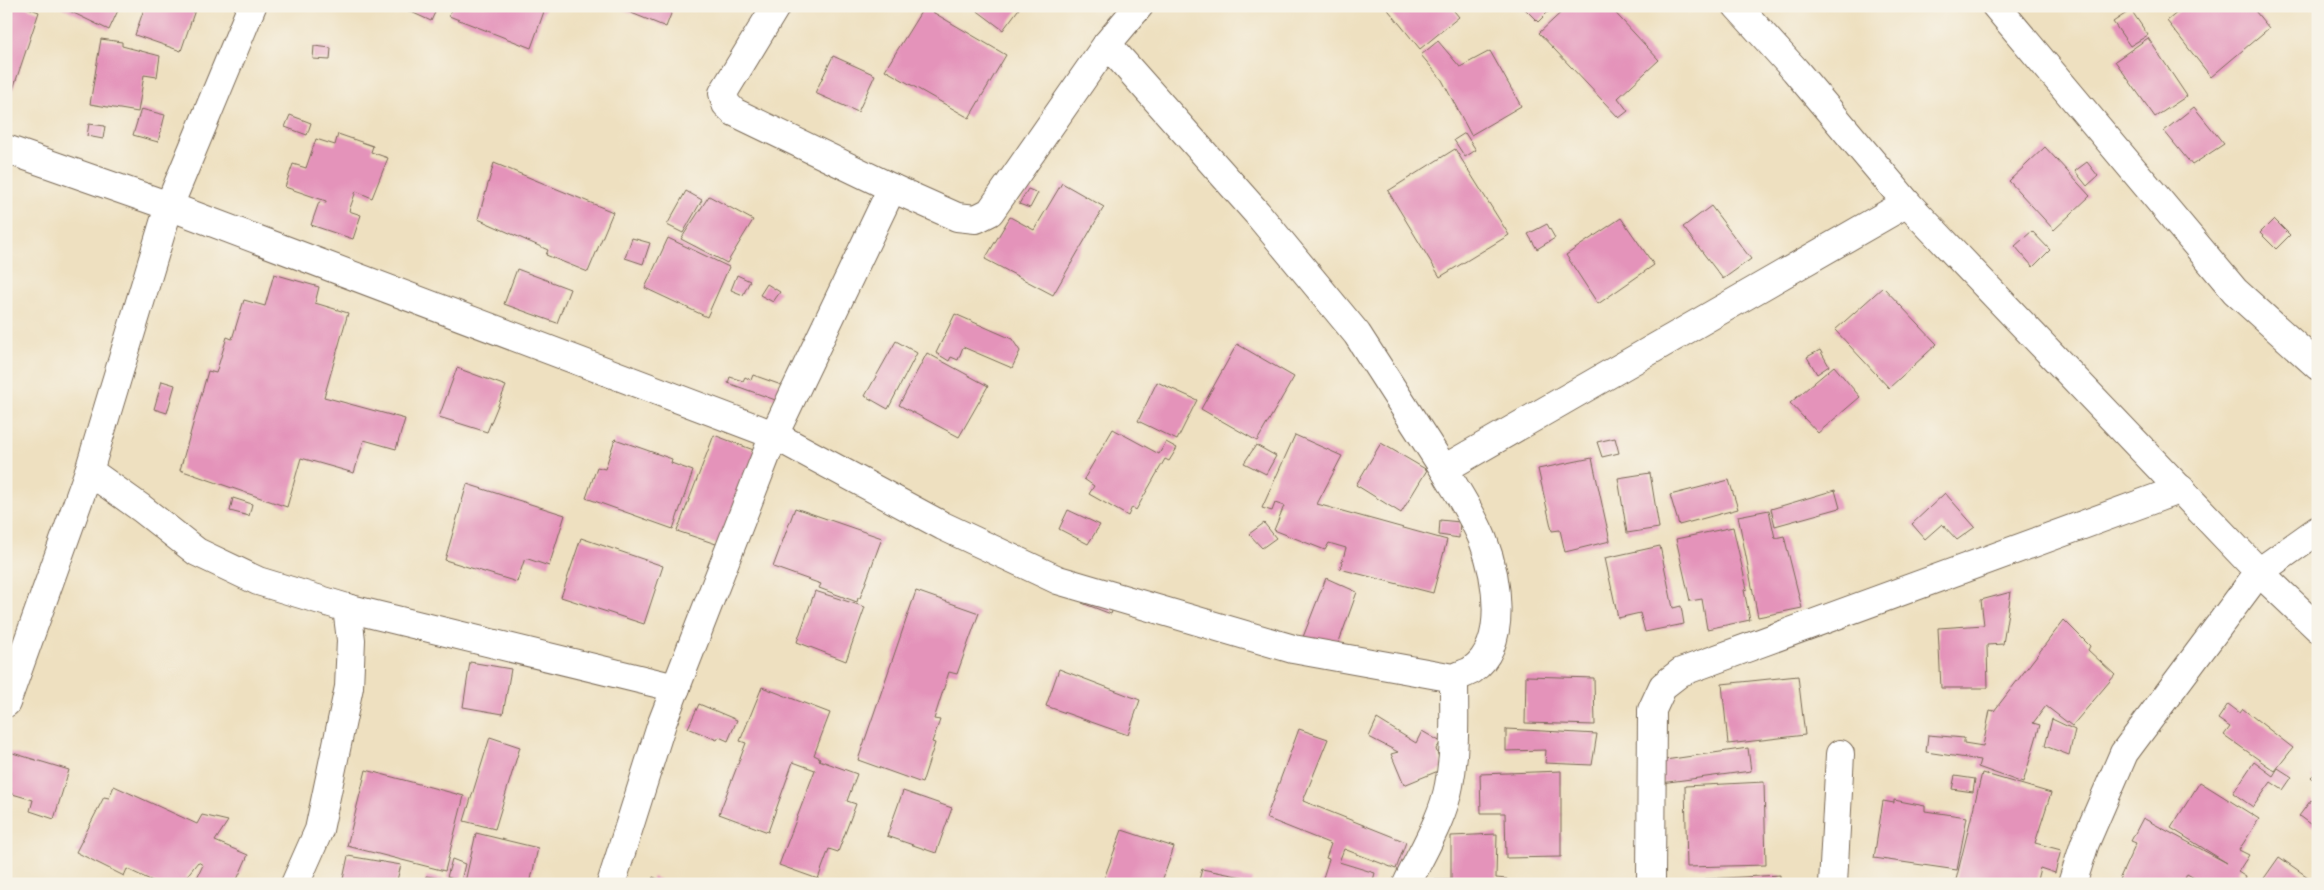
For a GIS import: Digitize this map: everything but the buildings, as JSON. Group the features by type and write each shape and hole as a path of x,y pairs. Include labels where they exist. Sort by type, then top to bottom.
{"street":[{"path":"8,688 89,471 168,206 252,6"},
{"path":"776,6 723,93 726,104 734,112 892,188 957,217 976,219 990,212 1107,44 1139,6"},
{"path":"1737,6 1795,70 1907,203 2259,572 2318,628"},
{"path":"1996,6 2236,291 2318,366"},
{"path":"6,149 168,206 774,435 943,526 1058,580 1294,649 1454,678 1472,670 1485,656 1495,633 1497,612 1493,574 1483,539 1444,469 1357,334 1257,213 1107,44"},
{"path":"611,884 662,723 774,435 892,188"},
{"path":"1444,469 1907,203"},
{"path":"89,471 141,508 197,552 258,582 347,608 676,688"},
{"path":"1651,884 1652,710 1663,686 1680,672 2181,489"},
{"path":"2072,884 2085,843 2124,754 2259,572 2318,530"},
{"path":"295,884 319,830 349,687 351,640 347,608"},
{"path":"1408,884 1442,810 1449,787 1453,762 1454,678"},
{"path":"1833,884 1840,754"}]}
